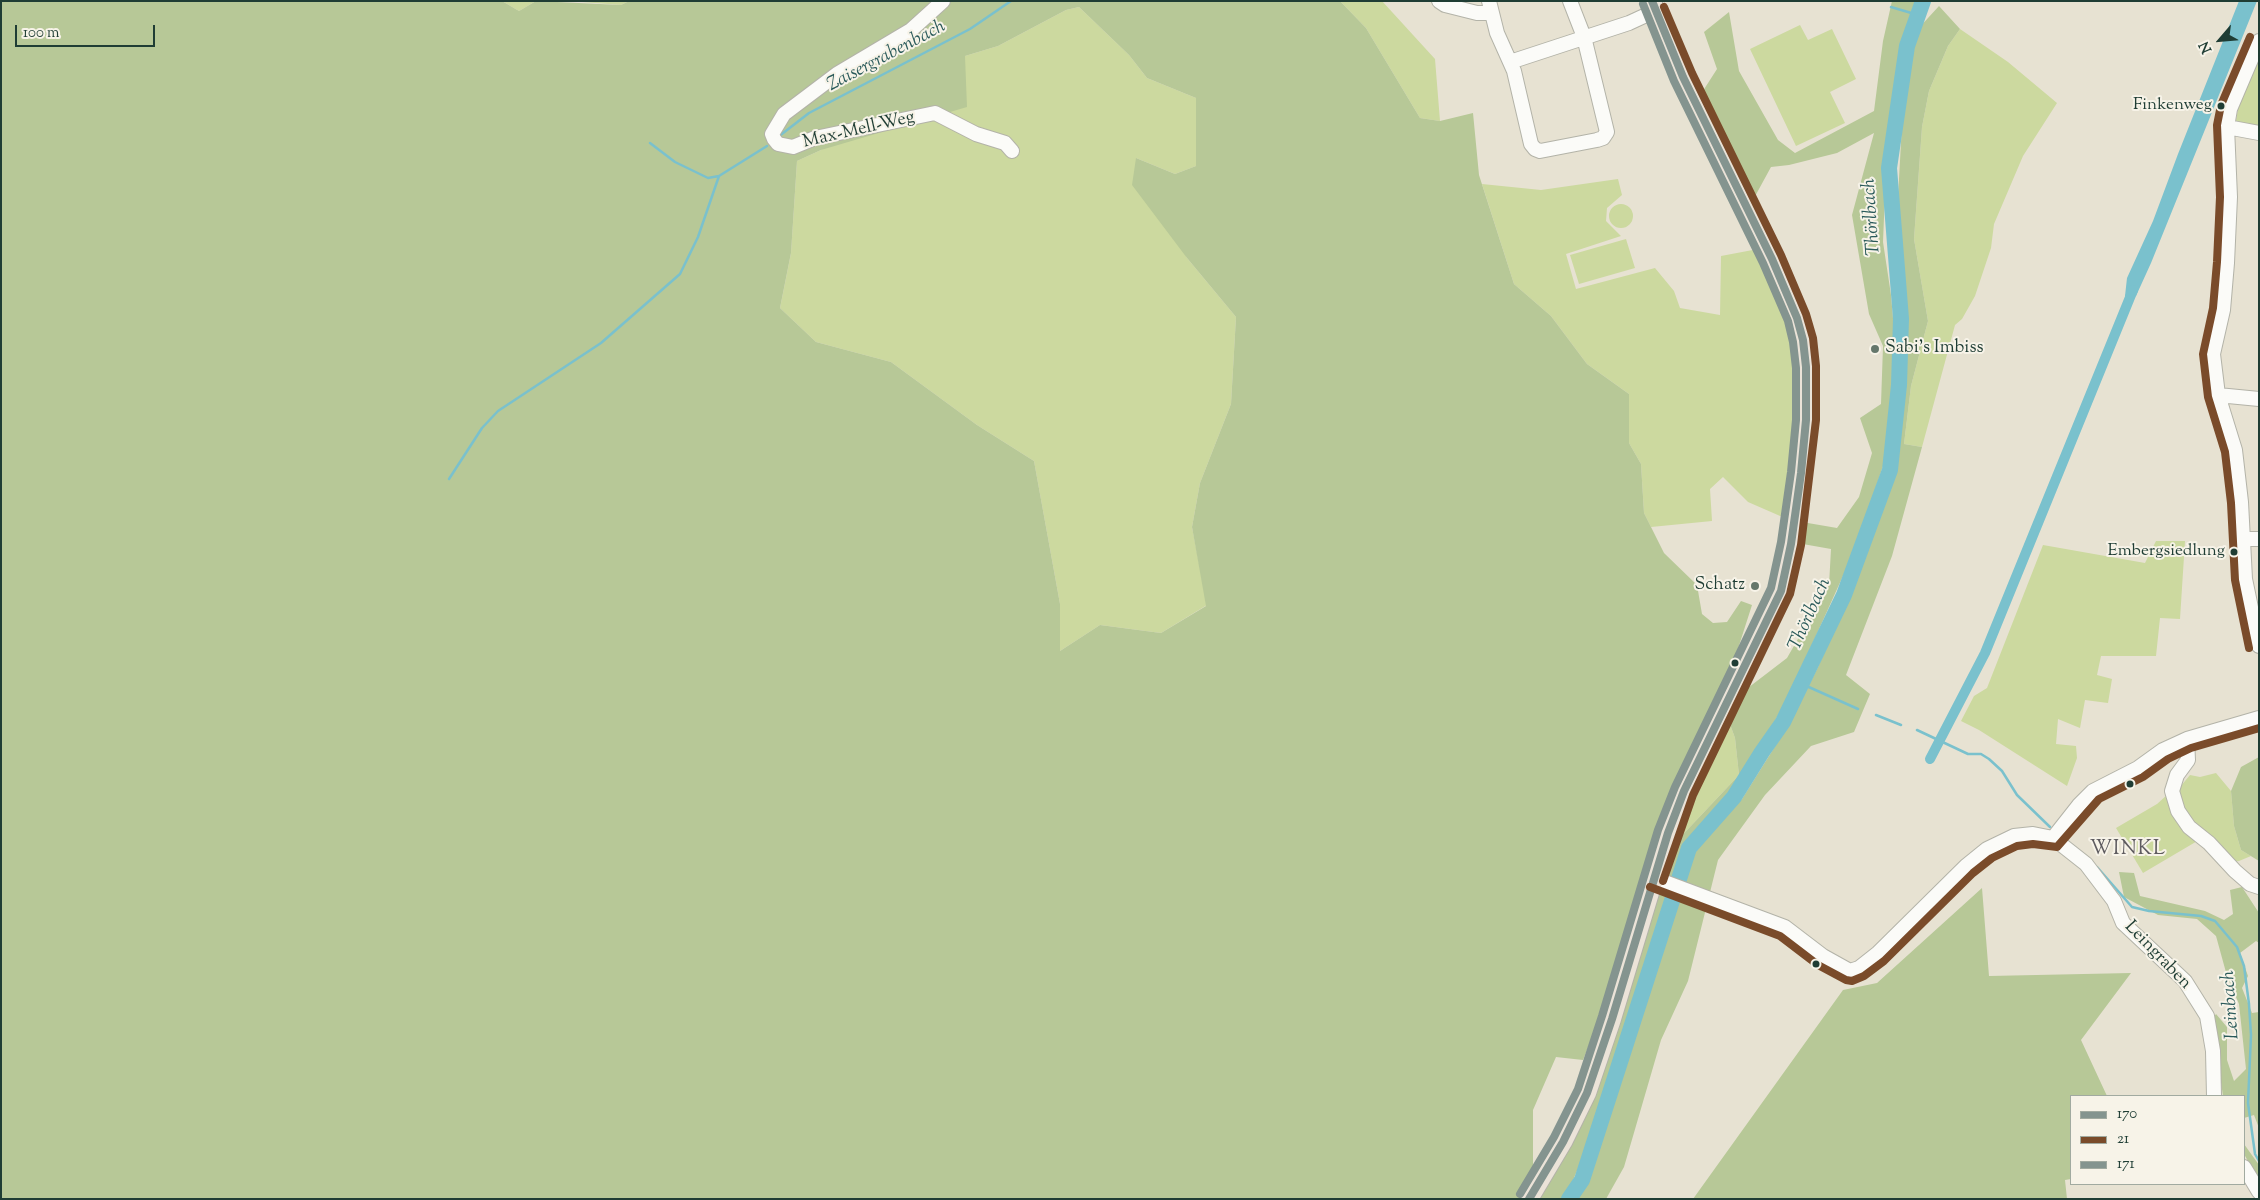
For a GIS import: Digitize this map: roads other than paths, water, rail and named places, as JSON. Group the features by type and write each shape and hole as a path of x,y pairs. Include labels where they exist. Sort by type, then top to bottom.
{"main road":[{"path":"1529,1199 1563,1142 1587,1093 1684,791 1781,591 1793,536 1806,420 1806,367 1803,340 1797,318 1772,259 1683,77 1654,6"}],"street":[{"name":"Max-Mell-Weg","path":"944,1 912,30 838,74 784,114 772,134 774,139 778,144 793,147 816,138 935,113 976,134 1005,143 1012,151"},
{"path":"1440,1 1445,5 1477,13 1490,7 1497,33 1514,71 1531,144 1540,151 1603,138 1607,132 1584,37 1570,1"},
{"path":"1510,62 1629,23 1654,6"},
{"path":"2258,45 2230,108 2227,127 2230,197 2227,263 2222,310 2213,354 2218,395 2235,450 2248,599 2259,646"},
{"path":"2227,127 2259,133"},
{"path":"2218,395 2259,399"},
{"path":"2243,538 2259,539"},
{"path":"1656,879 1785,927 1823,956 1850,971 1859,968 1878,953 1966,866 1986,849 2014,836 2033,834 2053,838 2079,805 2093,791 2138,768 2163,750 2187,739 2259,718"},
{"path":"2187,739 2188,760 2177,775 2172,791 2178,811 2189,827 2209,843 2250,884 2259,887"},
{"name":"Leingraben","path":"2053,838 2086,864 2114,901 2122,923 2185,981 2207,1016 2213,1050 2214,1095"},
{"path":"2245,1169 2259,1192"}],"water":[{"path":"2239,1 2257,1 2151,263 2136,296 2127,301 2125,296 2127,278 2153,221"}],"waterway":[{"name":"Zaisergrabenbach","path":"778,137 809,113 970,29 1011,1"},
{"name":"Thörlbach","path":"1569,1199 1582,1180 1689,848 1734,797 1783,722 1844,595 1890,470 1899,385 1901,319 1889,168 1907,46 1923,1"},
{"name":"Zaisergrabenbach","path":"1891,7 1918,15"},
{"name":"Zaisergrabenbach","path":"650,143 675,162 708,178 719,176 767,146"},
{"path":"449,479 482,428 498,411 601,343 680,274 698,237 719,176"},
{"path":"1930,759 1985,653 2133,290"},
{"name":"Leinbach","path":"1802,684 1858,709"},
{"name":"Leinbach","path":"1876,715 1901,725"},
{"name":"Leinbach","path":"1917,730 1968,754 1981,754 1989,759 2002,771 2017,795 2050,827"},
{"name":"Leinbach","path":"2097,867 2132,907 2149,911 2201,916 2215,921 2237,947 2244,966 2249,1004 2251,1035 2248,1103 2255,1154 2259,1161"}],"place":[{"name":"Finkenweg","path":"2221,106"},
{"name":"Sabi's Imbiss","path":"1875,349"},
{"name":"Embergsiedlung","path":"2234,552"},
{"name":"Schatz","path":"1755,586"}],"district":[{"name":"WINKL","path":"2128,851"}]}
